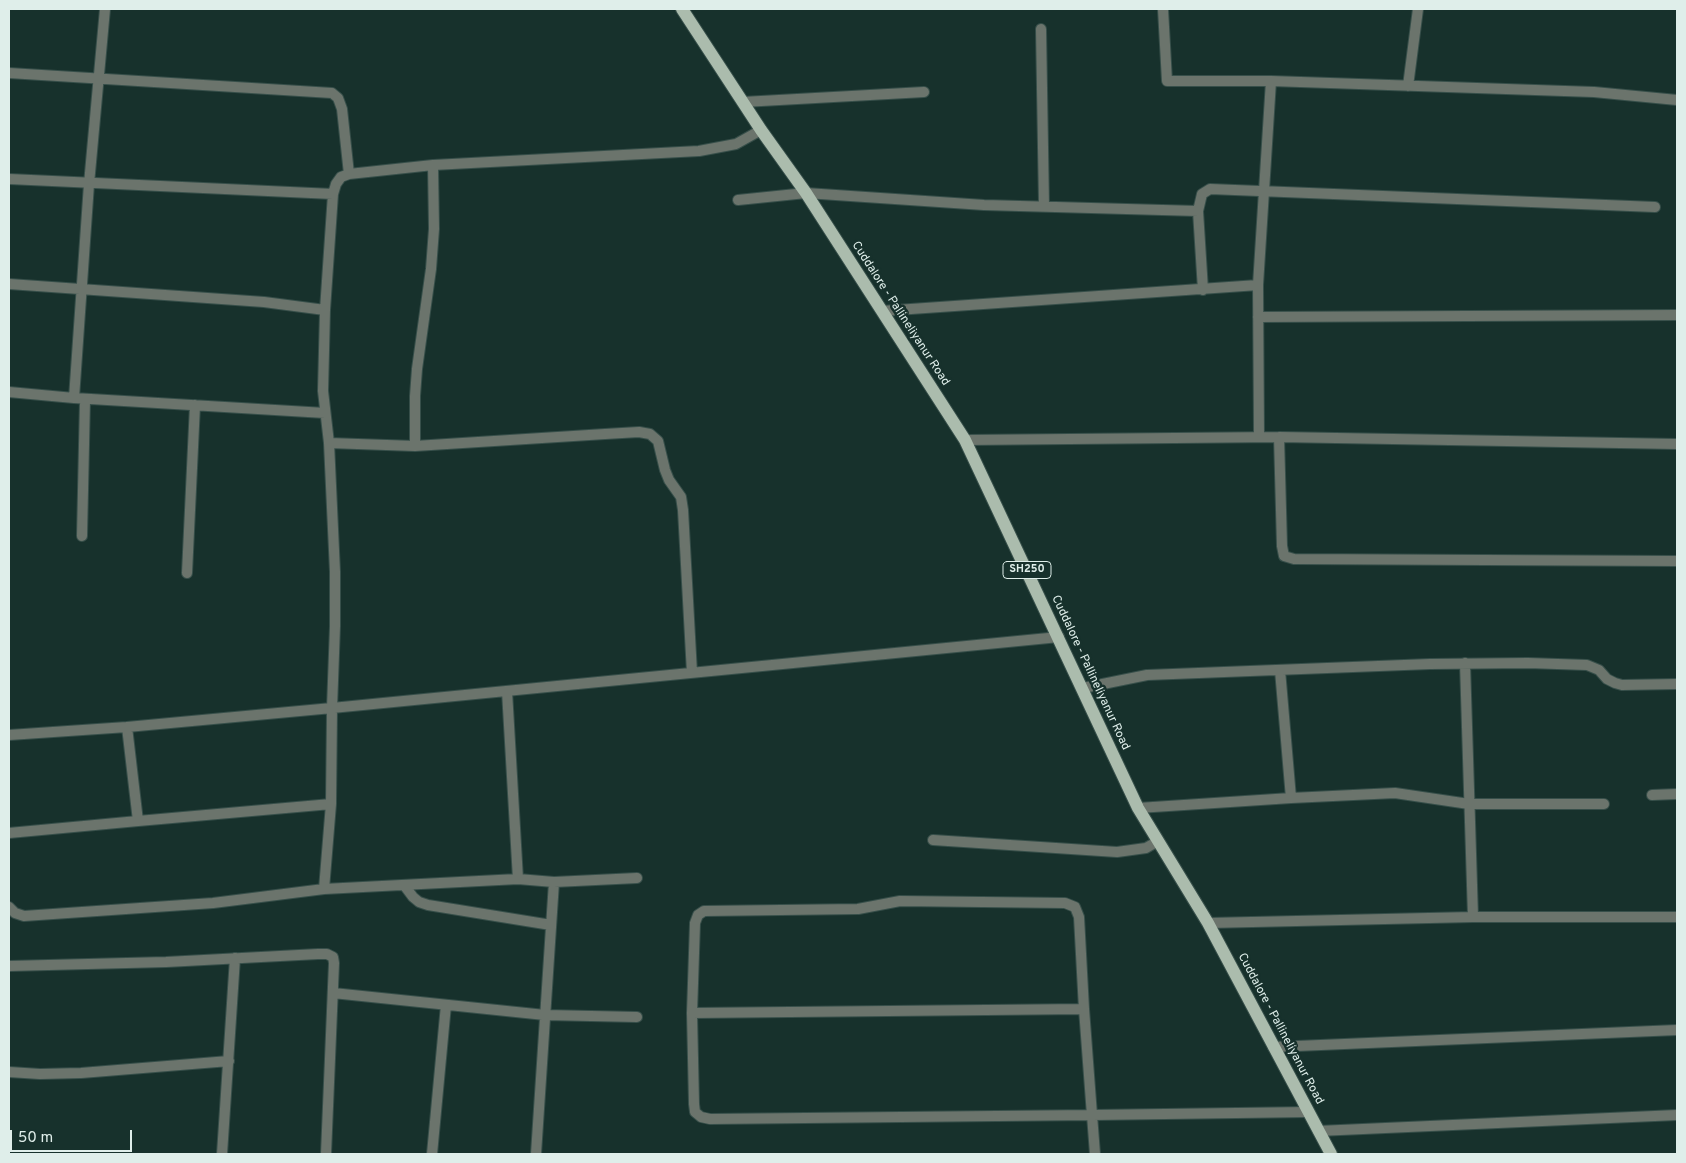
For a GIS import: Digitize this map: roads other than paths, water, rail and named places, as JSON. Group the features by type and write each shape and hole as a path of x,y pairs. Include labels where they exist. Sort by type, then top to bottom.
{"main road":[{"name":"Cuddalore - Pallineliyanur Road","path":"682,9 761,130 806,192 965,440 1138,808 1208,923 1331,1154"}],"street":[{"path":"74,398 89,184 105,9"},
{"path":"1163,9 1167,81 1271,81 1594,92 1677,100"},
{"path":"1408,86 1418,9"},
{"path":"1041,29 1044,206"},
{"path":"9,73 332,93 338,98 342,109 349,174"},
{"path":"1259,437 1258,286 1271,81"},
{"path":"743,102 924,92"},
{"path":"324,890 331,804 335,572 329,443 323,391 324,310 333,194 336,184 341,177 349,174 433,165 699,151 736,144 761,130"},
{"path":"415,446 417,369 431,269 434,229 433,165"},
{"path":"9,179 333,194"},
{"path":"1203,290 1198,211 1202,194 1210,189 1655,207"},
{"path":"738,200 806,192 984,205 1198,211"},
{"path":"9,284 264,302 324,310"},
{"path":"882,311 1258,286"},
{"path":"1258,317 1677,315"},
{"path":"9,392 85,399 325,413"},
{"path":"82,536 85,399"},
{"path":"187,573 195,405"},
{"path":"329,443 415,446 613,433 639,432 650,434 658,441 667,475 681,497 692,673"},
{"path":"965,440 1279,437 1677,444"},
{"path":"1279,437 1282,546 1284,556 1294,559 1677,561"},
{"path":"9,735 127,727 332,708 1059,637"},
{"path":"1083,688 1147,675 1465,664 1572,663 1587,665 1599,670 1607,679 1615,683 1634,685 1677,684"},
{"path":"1465,664 1473,918"},
{"path":"1280,670 1291,798"},
{"path":"507,691 518,879"},
{"path":"127,727 138,821"},
{"path":"1138,808 1395,793 1469,804 1604,804"},
{"path":"1652,794 1677,794"},
{"path":"9,833 331,804"},
{"path":"933,840 1117,852 1146,848 1158,841"},
{"path":"9,907 15,913 24,916 213,903 324,890 404,885 518,879 554,882 637,878"},
{"path":"536,1154 554,882"},
{"path":"404,885 413,897 419,902 428,905 551,925"},
{"path":"1095,1154 1092,1115 1084,1009 1079,917 1075,907 1065,903 900,901 858,909 704,911 698,915 695,923 692,1013 694,1104 695,1112 701,1117 710,1119 1092,1115 1309,1112"},
{"path":"1208,923 1473,918 1677,917"},
{"path":"9,966 166,962 327,954 333,957 326,1154"},
{"path":"222,1154 235,958"},
{"path":"333,993 545,1015 637,1017"},
{"path":"432,1154 446,1005"},
{"path":"692,1013 1084,1009"},
{"path":"1273,1047 1677,1030"},
{"path":"9,1072 40,1074 81,1073 229,1061"},
{"path":"1318,1131 1677,1115"}]}
